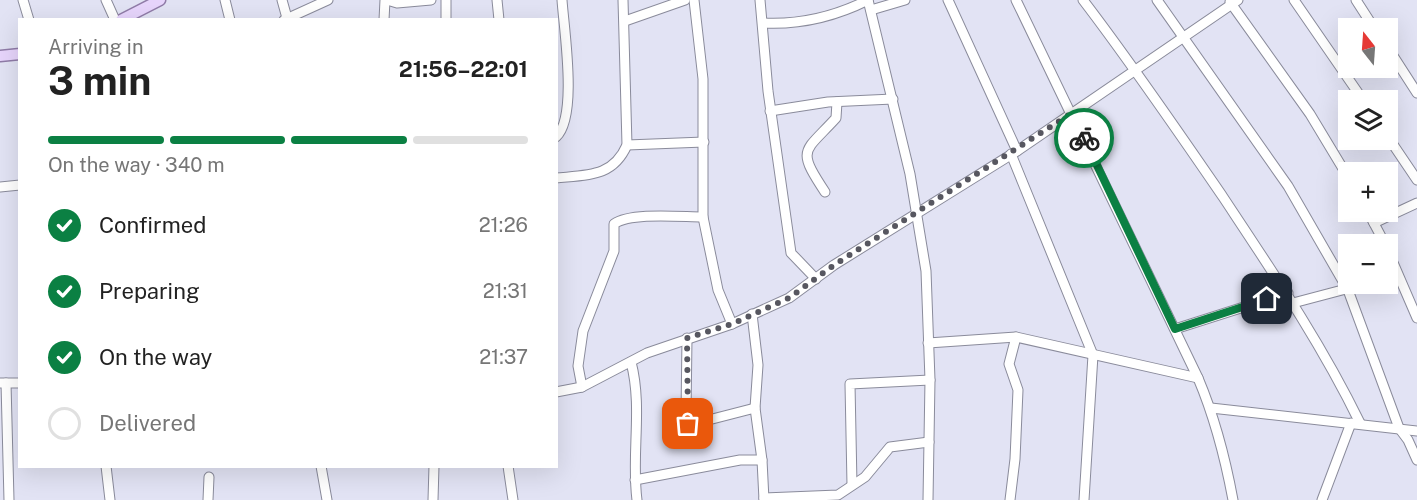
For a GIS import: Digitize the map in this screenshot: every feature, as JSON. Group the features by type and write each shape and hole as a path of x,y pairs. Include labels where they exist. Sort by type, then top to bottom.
{"main road":[{"path":"138,16 160,0"},
{"path":"0,56 18,54"}],"street":[{"path":"23,0 28,18"},
{"path":"106,0 114,18"},
{"path":"225,0 230,18"},
{"path":"282,0 285,18"},
{"path":"287,18 324,0"},
{"path":"384,18 386,0 397,3 431,0"},
{"path":"446,0 446,18"},
{"path":"497,0 499,18"},
{"path":"558,135 563,131 568,113 561,43 562,0"},
{"path":"558,178 597,173 610,168 621,159 627,145 623,0"},
{"path":"625,21 685,0"},
{"path":"694,0 703,79 703,217 718,290 732,324"},
{"path":"760,0 770,111 791,253 816,279"},
{"path":"763,23 794,24 836,16 869,3 905,0"},
{"path":"948,0 1014,153 1093,356 1084,500"},
{"path":"1016,0 1198,378 1211,408 1225,456 1233,500"},
{"path":"1083,0 1135,68 1288,293 1331,364 1355,423 1322,500"},
{"path":"1157,0 1288,186 1338,273"},
{"path":"1294,0 1356,90"},
{"path":"1356,0 1368,18"},
{"path":"558,392 582,387 647,353 732,324 789,298 1014,153 1233,2 1310,114 1339,162"},
{"path":"869,3 893,99 917,214 926,271 930,380 928,500"},
{"path":"1398,64 1417,93"},
{"path":"770,111 837,102 893,99"},
{"path":"825,192 810,171 807,151 809,144 836,118 837,102"},
{"path":"627,145 704,142"},
{"path":"1397,150 1417,180"},
{"path":"0,187 18,185"},
{"path":"1380,234 1374,223 1417,203"},
{"path":"582,387 578,366 583,331 614,251 614,224 619,220 644,218 703,217"},
{"path":"1398,284 1417,318"},
{"path":"1293,303 1338,292"},
{"path":"1175,329 1288,293"},
{"path":"1349,294 1399,428 1408,440 1417,460"},
{"path":"752,314 758,365 755,408 762,460 764,499 838,495 865,477 890,447 929,442"},
{"path":"928,343 1016,337 1040,340 1093,356 1198,378"},
{"path":"1010,500 1015,459 1018,390 1009,369 1016,337"},
{"path":"687,338 686,414 689,425 755,408"},
{"path":"631,362 636,381 638,418 635,480 638,500"},
{"path":"852,485 850,384 930,380"},
{"path":"3,383 9,500"},
{"path":"1211,408 1417,431"},
{"path":"635,480 740,460 762,460"},
{"path":"106,468 110,500"},
{"path":"321,468 327,500"},
{"path":"433,500 434,468"},
{"path":"508,468 513,500"},
{"path":"208,477 208,500"}],"way so far":[{"path":"688,424 686,414 687,338 732,324 789,298 834,265 1072,113 1084,138"}],"route":[{"path":"1084,138 1175,329 1267,299"}]}
